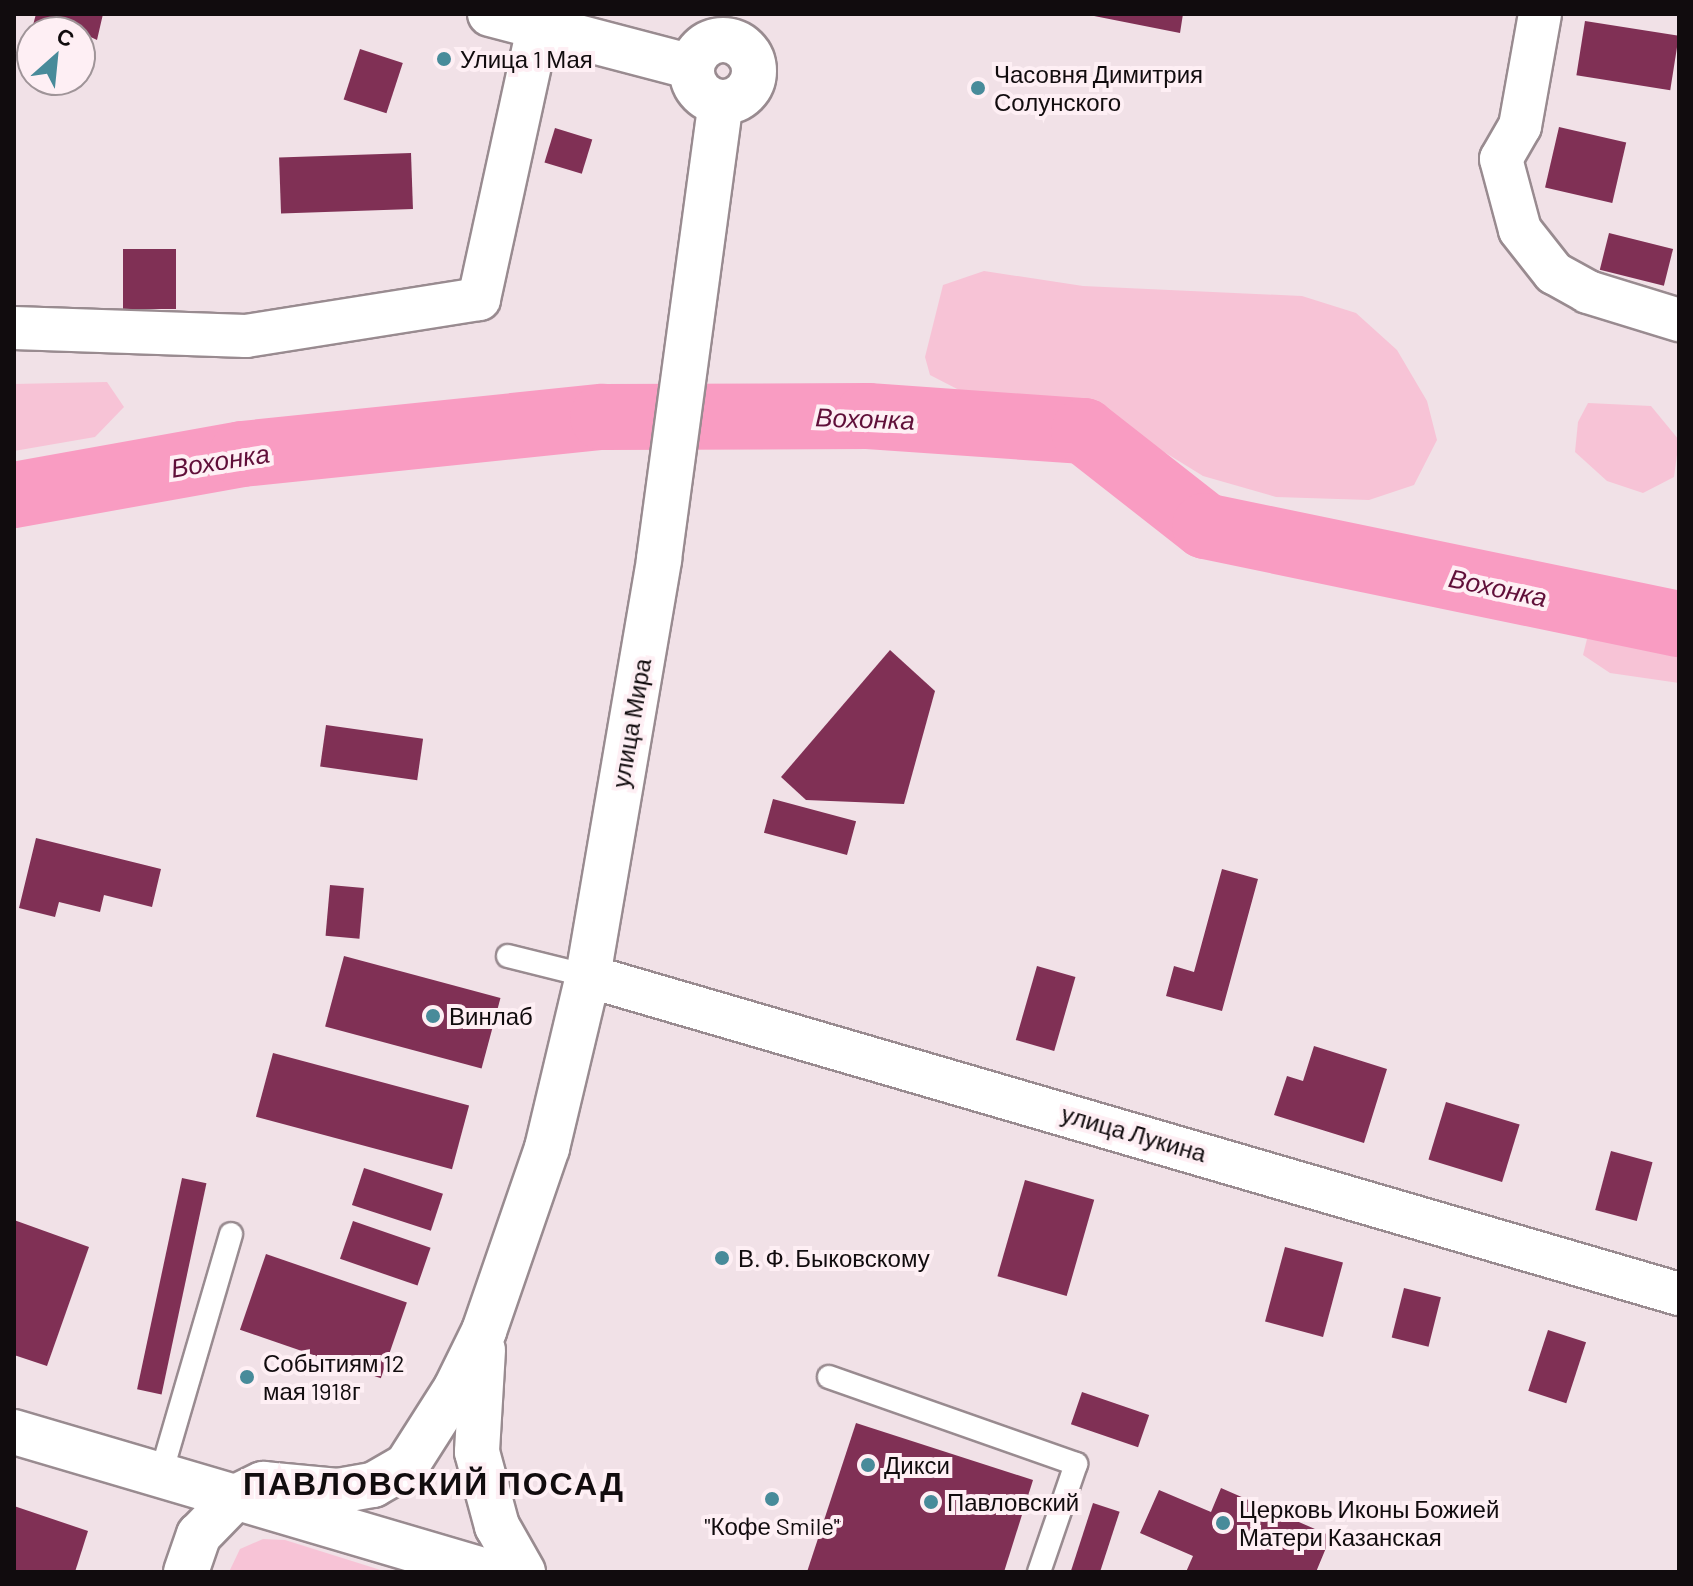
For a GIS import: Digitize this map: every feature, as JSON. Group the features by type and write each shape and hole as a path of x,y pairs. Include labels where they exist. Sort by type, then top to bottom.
{"main road":[{"path":"490,14 692,67"},
{"path":"741,28 752,58 754,79 742,97 721,103 696,87 692,67 709,43 741,28"},
{"name":"улица Мира","path":"484,1331 547,1148 588,976 659,559 699,289 721,103"},
{"path":"186,1572 199,1535 236,1497 263,1484 338,1491 373,1485 407,1465 456,1388 484,1331"},
{"path":"484,1331 477,1452 497,1526 523,1572"},
{"path":"14,1432 490,1572"}],"street":[{"path":"1540,14 1520,126 1501,159 1520,230 1554,273 1588,292 1679,320"},
{"path":"14,328 246,336 479,299 538,29"},
{"name":"улица Лукина","path":"588,976 1679,1294"}],"lane":[{"path":"508,956 588,976"},
{"path":"160,1477 231,1234"},
{"path":"829,1377 1076,1464 1039,1572"}],"shaded area":[{"path":"984,271 1083,286 1302,296 1356,313 1397,350 1427,401 1437,440 1414,485 1369,500 1276,497 1203,476 1101,413 994,408 930,375 925,357 943,285"},
{"path":"107,382 124,407 95,437 14,451 14,384"},
{"path":"1588,403 1651,406 1679,440 1674,477 1643,493 1607,481 1575,452 1578,422"},
{"path":"1587,639 1679,641 1679,683 1610,673 1583,655"},
{"path":"263,1539 285,1540 387,1572 229,1572 240,1549"}],"building":[{"path":"103,14 97,40 96,16 35,16"},
{"path":"1084,14 1183,14 1180,33"},
{"path":"1585,21 1679,36 1670,90 1576,75"},
{"path":"360,49 403,63 386,113 344,99"},
{"path":"1559,127 1626,143 1612,203 1545,187"},
{"path":"555,128 592,139 582,174 544,162"},
{"path":"411,153 413,209 281,214 279,158"},
{"path":"1609,233 1673,249 1664,286 1600,270"},
{"path":"123,249 176,249 176,309 123,309"},
{"path":"890,650 935,691 904,804 806,800 781,777"},
{"path":"326,725 423,739 417,780 320,767"},
{"path":"773,799 856,821 847,855 764,833"},
{"path":"36,838 161,869 152,907 104,895 100,912 59,902 55,917 19,908"},
{"path":"1222,869 1258,879 1222,1011 1166,996 1174,966 1194,972"},
{"path":"330,885 364,888 359,939 326,936"},
{"path":"344,956 500,998 482,1068 325,1027"},
{"path":"1037,966 1075,977 1054,1051 1016,1040"},
{"path":"1314,1046 1387,1069 1364,1143 1274,1115 1287,1076 1303,1081"},
{"path":"273,1053 469,1106 452,1169 256,1117"},
{"path":"1446,1102 1520,1125 1502,1182 1428,1159"},
{"path":"1611,1151 1653,1162 1637,1221 1595,1210"},
{"path":"364,1168 443,1194 431,1231 352,1205"},
{"path":"182,1178 206,1183 162,1394 137,1389"},
{"path":"1025,1180 1094,1200 1067,1296 997,1276"},
{"path":"14,1220 89,1247 47,1366 14,1355"},
{"path":"353,1221 431,1248 418,1286 340,1259"},
{"path":"1285,1247 1343,1263 1323,1337 1265,1321"},
{"path":"266,1254 407,1303 381,1378 240,1330"},
{"path":"1404,1288 1441,1297 1429,1347 1392,1337"},
{"path":"1548,1330 1586,1342 1566,1403 1528,1391"},
{"path":"1082,1392 1149,1415 1138,1447 1071,1424"},
{"path":"856,1423 1033,1480 1004,1572 807,1572"},
{"name":"Церковь Иконы Божией Матери Казанская","path":"1221,1488 1331,1536 1316,1572 1186,1572 1193,1556 1140,1533 1159,1490 1211,1512"},
{"path":"1093,1503 1120,1512 1100,1572 1071,1572"},
{"path":"14,1506 88,1531 75,1572 14,1572"}],"waterway":[{"name":"Вохонка","path":"14,495 242,454 603,417 868,416 1084,431 1205,526 1679,624"}],"place":[{"name":"Улица 1 Мая","path":"444,59"},
{"name":"Часовня Димитрия Солунского","path":"978,88"},
{"name":"Винлаб","path":"433,1016"},
{"name":"В. Ф. Быковскому","path":"722,1258"},
{"name":"Событиям 12 мая 1918г","path":"247,1377"},
{"name":"Дикси","path":"868,1465"},
{"name":"\"Кофе Smile\"","path":"772,1499"},
{"name":"Павловский","path":"931,1502"},
{"name":"Церковь Иконы Божией Матери Казанская","path":"1223,1523"}],"district":[{"name":"ПАВЛОВСКИЙ ПОСАД","path":"434,1482"}]}
